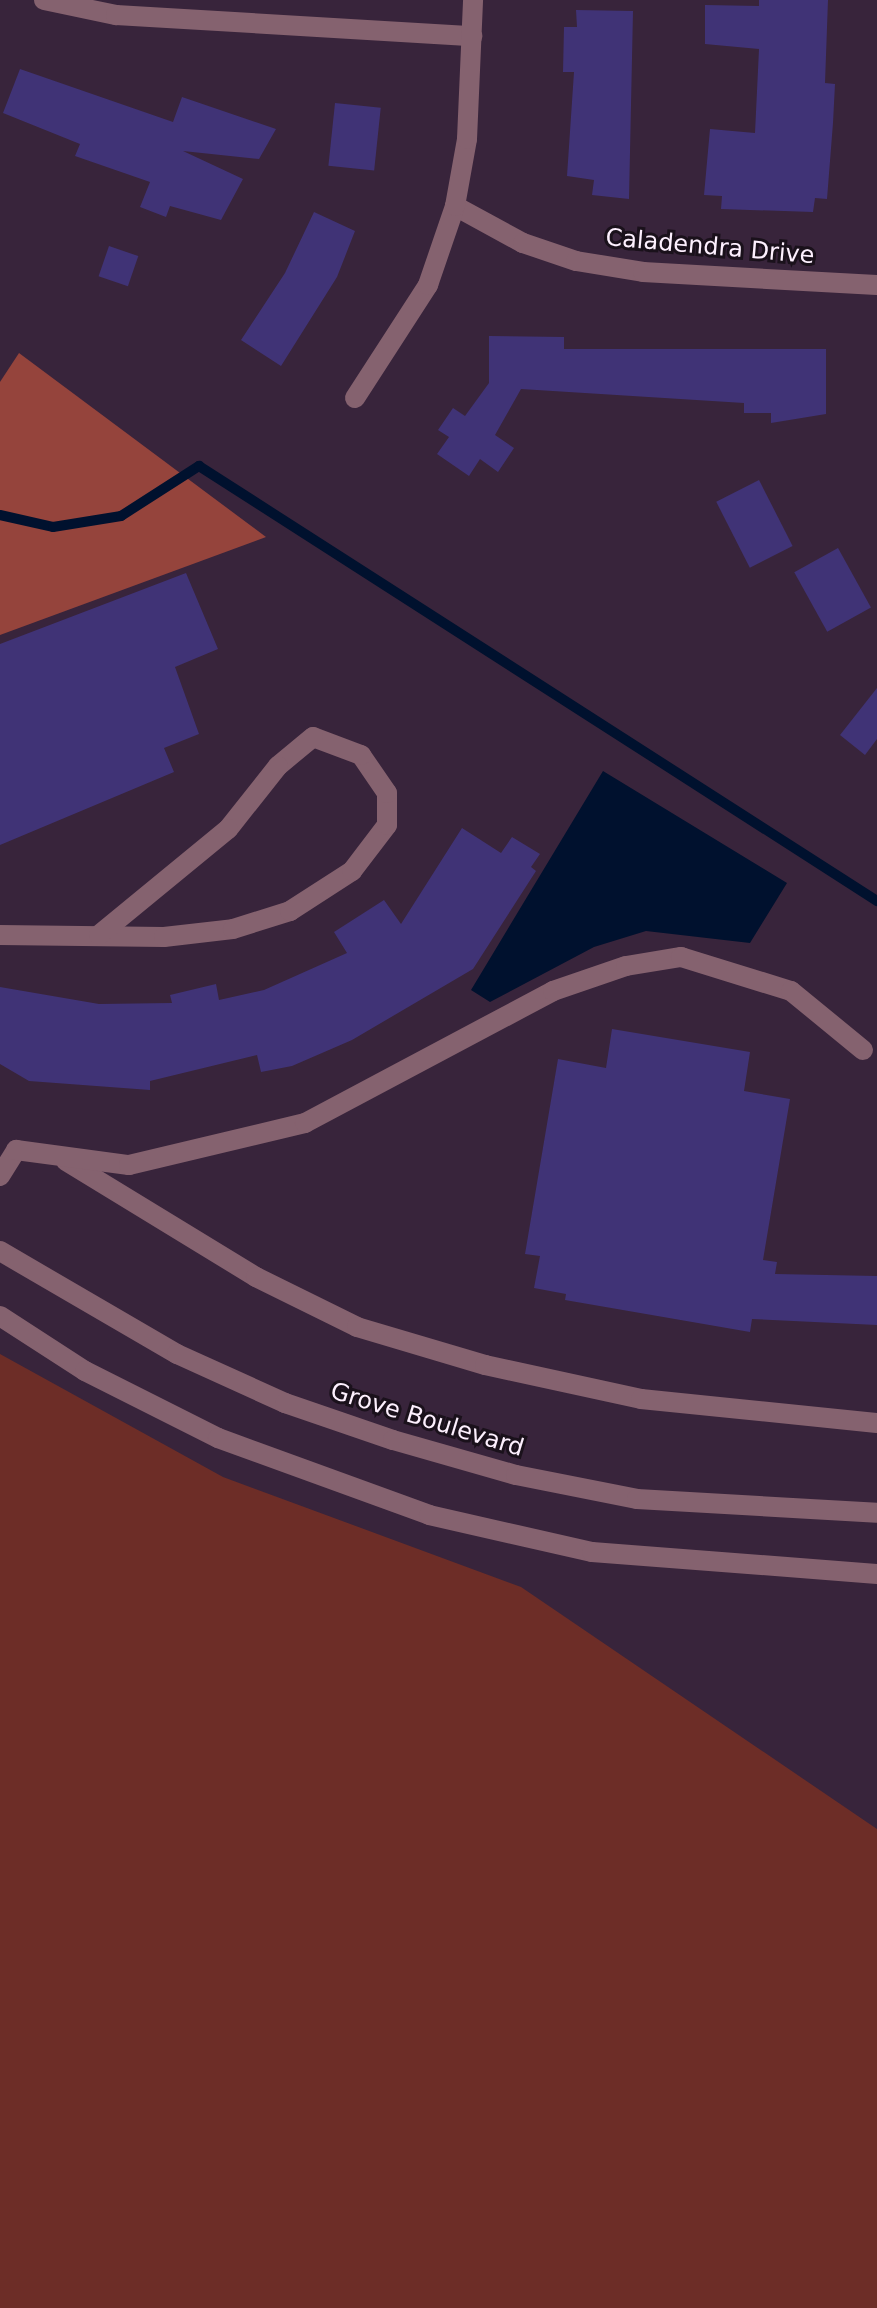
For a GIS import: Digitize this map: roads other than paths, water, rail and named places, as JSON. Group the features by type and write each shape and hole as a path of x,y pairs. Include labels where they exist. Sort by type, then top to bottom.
{"street":[{"path":"44,0 116,15 472,36"},
{"path":"355,398 428,285 455,206 467,139 473,0"},
{"name":"Caladendra Drive","path":"455,206 523,243 576,261 643,272 877,285"},
{"path":"0,935 28,940 99,935 164,937 219,931 290,911 352,871 387,825 387,793 361,755 313,737 278,766 228,829 99,935"},
{"path":"0,1176 8,1144 62,1159 129,1165 305,1123 553,991 626,966 681,957 791,991 863,1050"},
{"path":"62,1159 229,1262 357,1327 485,1365 641,1399 877,1423"},
{"name":"Grove Boulevard","path":"0,1251 177,1354 285,1403 393,1440 516,1475 637,1499 877,1513"},
{"path":"0,1316 85,1371 206,1432 429,1515 592,1552 877,1574"}],"water":[{"path":"603,771 787,883 750,943 646,931 594,947 490,1002 471,990"}],"waterway":[{"path":"0,515 53,527 121,516 199,466 877,901"}]}
